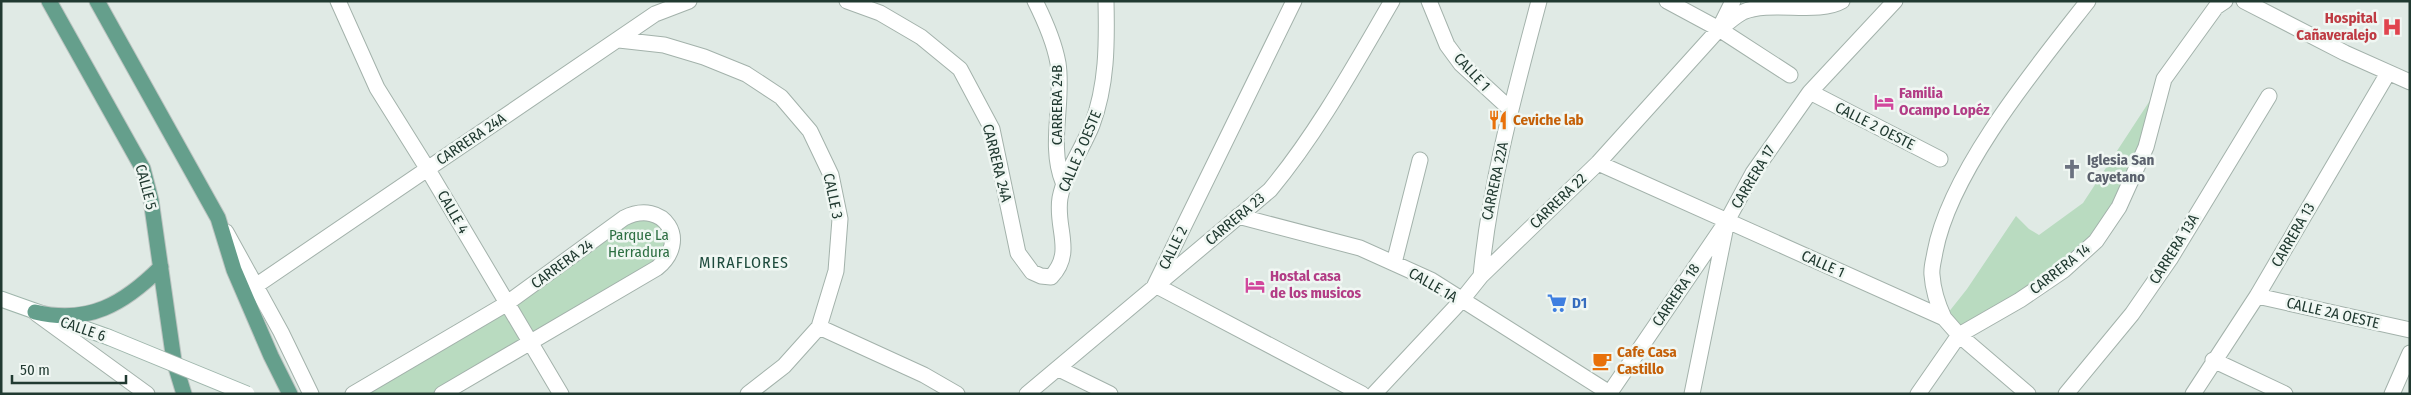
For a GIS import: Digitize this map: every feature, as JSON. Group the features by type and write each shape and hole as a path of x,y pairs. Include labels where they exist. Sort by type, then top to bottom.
{"main road":[{"name":"CALLE 5","path":"49,1 143,170 151,200 174,361 184,394"},
{"path":"97,1 218,218 234,270 271,356 290,394"},
{"path":"35,312 72,316 100,310 132,294 161,267"}],"street":[{"name":"CALLE 4","path":"338,1 377,88 427,168 561,394"},
{"name":"CARRERA 24A","path":"256,285 655,14 689,1"},
{"name":"CARRERA 24A","path":"847,1 880,13 921,37 960,69 992,129 1018,253 1032,272 1041,276 1051,277 1058,270"},
{"name":"CARRERA 24B","path":"1035,1 1048,26 1058,63 1057,163 1063,182"},
{"name":"CALLE 2 OESTE","path":"1058,270 1064,251 1060,228 1060,201 1063,182 1091,127 1100,101 1107,55 1106,1"},
{"name":"CALLE 2","path":"1294,1 1155,285 1362,394"},
{"name":"CARRERA 23","path":"1028,394 1270,190 1293,162 1323,117 1392,1"},
{"name":"CALLE 1","path":"1430,1 1447,45 1460,64 1510,110"},
{"name":"CARRERA 22A","path":"1481,276 1486,228 1510,110 1539,1"},
{"path":"1667,1 1719,29 1790,75"},
{"name":"CARRERA 22","path":"1374,394 1461,301 1481,276 1598,163 1719,29 1733,1"},
{"path":"1719,29 1743,11 1768,7 1822,6 1838,4 1842,1"},
{"name":"CARRERA 17","path":"1692,394 1727,221 1754,173 1810,92 1895,1"},
{"path":"1944,318 1938,304 1932,273 1939,233 1966,173 2008,108 2088,1"},
{"name":"CARRERA 14","path":"1918,394 1959,336 2020,300 2064,270 2096,241 2119,207 2146,147 2164,79 2216,7 2225,1"},
{"path":"2244,1 2388,73 2410,82"},
{"name":"CALLE 3","path":"619,40 664,45 704,57 746,74 781,97 810,131 831,175 840,219 836,271 819,327"},
{"name":"CARRERA 13","path":"2192,394 2257,296 2388,73"},
{"name":"CALLE 2 OESTE","path":"1810,92 1940,159"},
{"name":"CARRERA 13A","path":"2066,394 2132,314 2170,259 2269,96"},
{"path":"1394,263 1420,160"},
{"name":"CALLE 1","path":"1598,163 1944,318 1959,336 2028,394"},
{"name":"CARRERA 24","path":"353,394 506,304 624,218 636,212 648,212 660,216 668,225 673,237 672,249 666,260 657,268 442,394"},
{"name":"CALLE 1A","path":"1238,216 1360,248 1431,280 1461,301 1610,394"},
{"path":"218,218 256,285 311,394"},
{"name":"CARRERA 18","path":"1610,394 1727,221"},
{"name":"CALLE 2A OESTE","path":"2257,296 2410,330"},
{"name":"CALLE 6","path":"1,299 108,337 247,394"},
{"path":"35,312 147,394"},
{"path":"748,394 784,366 819,327 924,375 957,394"},
{"path":"2392,394 2410,353"},
{"path":"2213,360 2285,394"},
{"path":"1059,369 1110,394"}],"green space":[{"path":"2164,79 2146,147 2096,241 1959,335 1944,318 1967,289 2016,216 2029,229 2039,235 2083,203"},
{"name":"Parque La Herradura","path":"636,212 668,225 666,260 442,394 353,394"}],"place":[{"name":"Hospital Cañaveralejo","path":"2392,27"},
{"name":"Familia Ocampo Lopéz","path":"1884,102"},
{"name":"Ceviche lab","path":"1498,120"},
{"name":"Iglesia San Cayetano","path":"2072,169"},
{"name":"Hostal casa de los musicos","path":"1255,285"},
{"name":"D1","path":"1557,303"},
{"name":"Cafe Casa Castillo","path":"1602,361"}],"district":[{"name":"MIRAFLORES","path":"744,262"}]}
